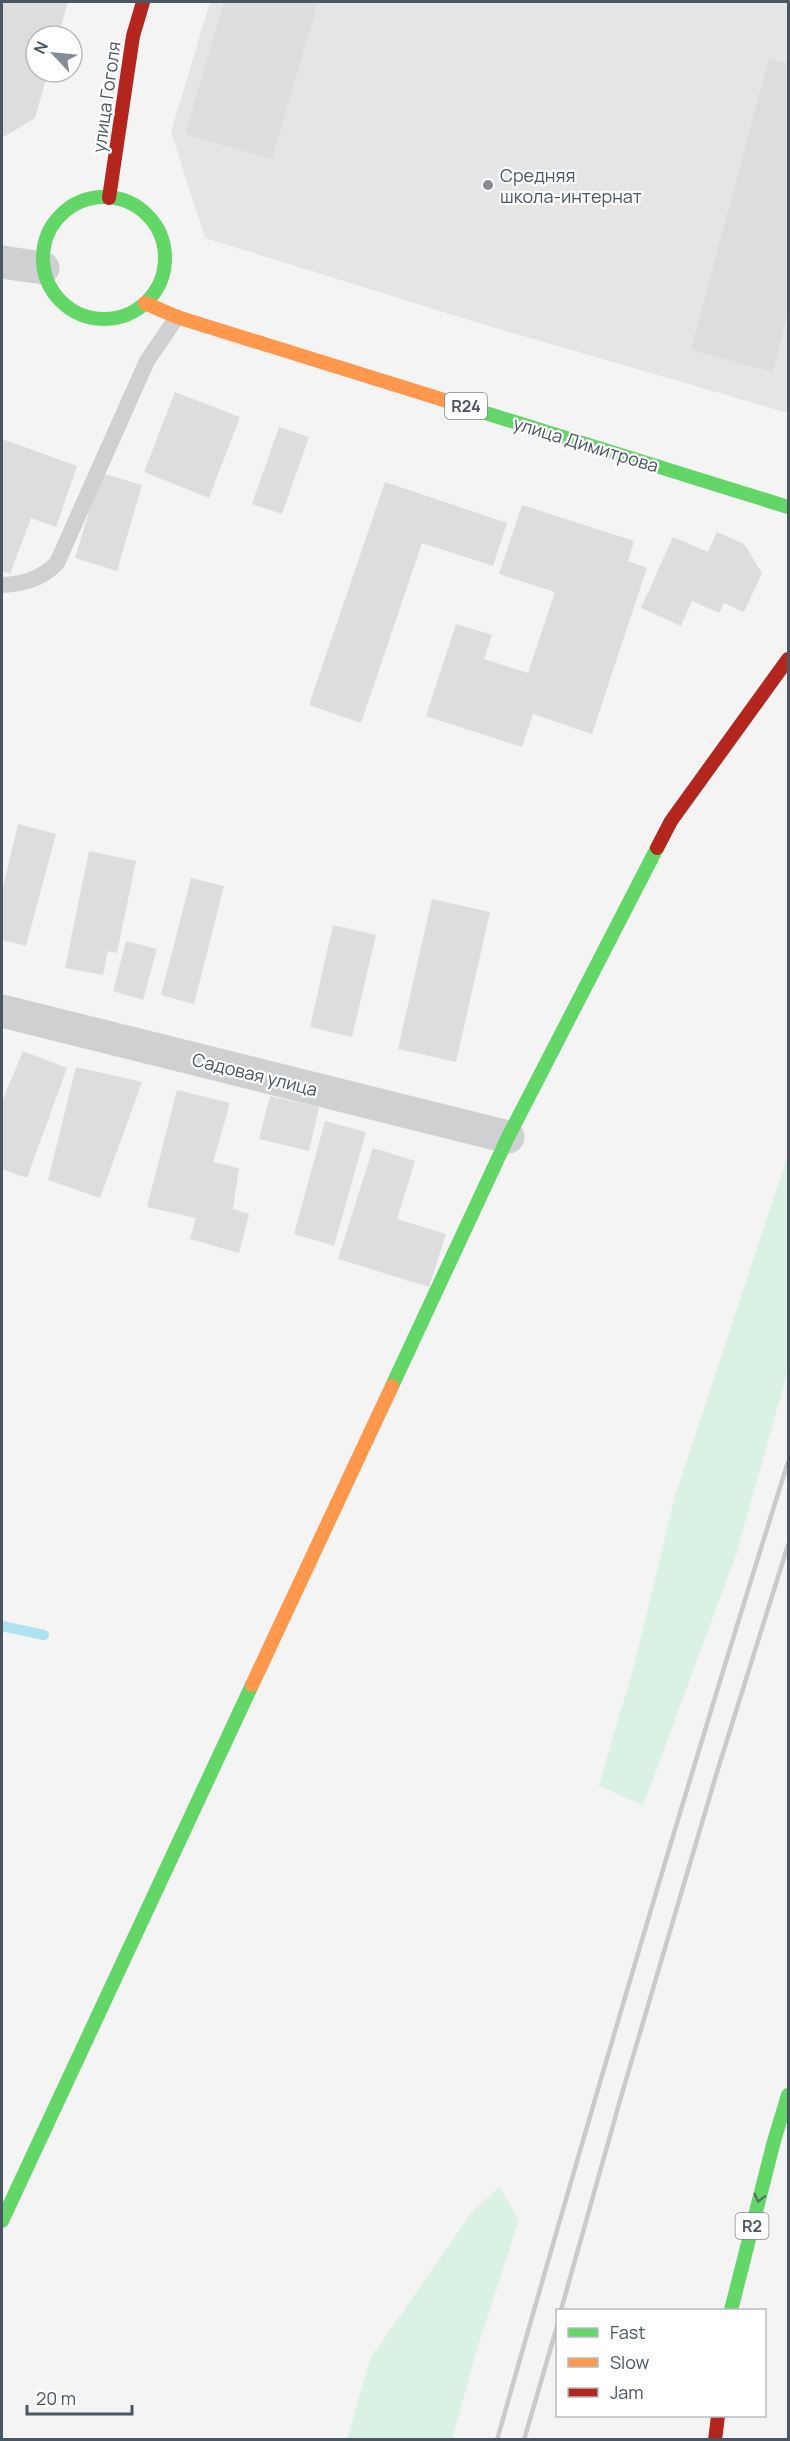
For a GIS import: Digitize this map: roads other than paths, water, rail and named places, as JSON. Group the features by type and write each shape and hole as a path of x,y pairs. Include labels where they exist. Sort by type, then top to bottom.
{"street":[{"name":"улица Гоголя","path":"109,198 133,36 143,2"},
{"path":"100,197 109,198 120,199 138,207 154,222 163,239 166,260 162,279 152,297 137,311 119,319 99,320 79,315 62,304 50,288 43,268 43,248 50,228 63,213 80,202 100,197"},
{"path":"2,262 43,268"},
{"name":"улица Димитрова","path":"145,303 177,317 789,507"},
{"path":"2,2221 508,1137 671,821 789,659"},
{"name":"Садовая улица","path":"2,1011 508,1137"},
{"name":"R2","path":"731,2309 774,2141 789,2095"},
{"path":"715,2439 718,2417"}],"lane":[{"path":"2,585 20,584 45,574 57,564 147,361 177,317"}],"waterway":[{"path":"2,1626 44,1635"}],"railway":[{"path":"497,2440 639,1950 788,1462"},
{"path":"561,2309 717,1772 788,1545"},
{"path":"524,2440 556,2330"}],"place":[{"name":"Средняя школа-интернат","path":"488,185"}]}
